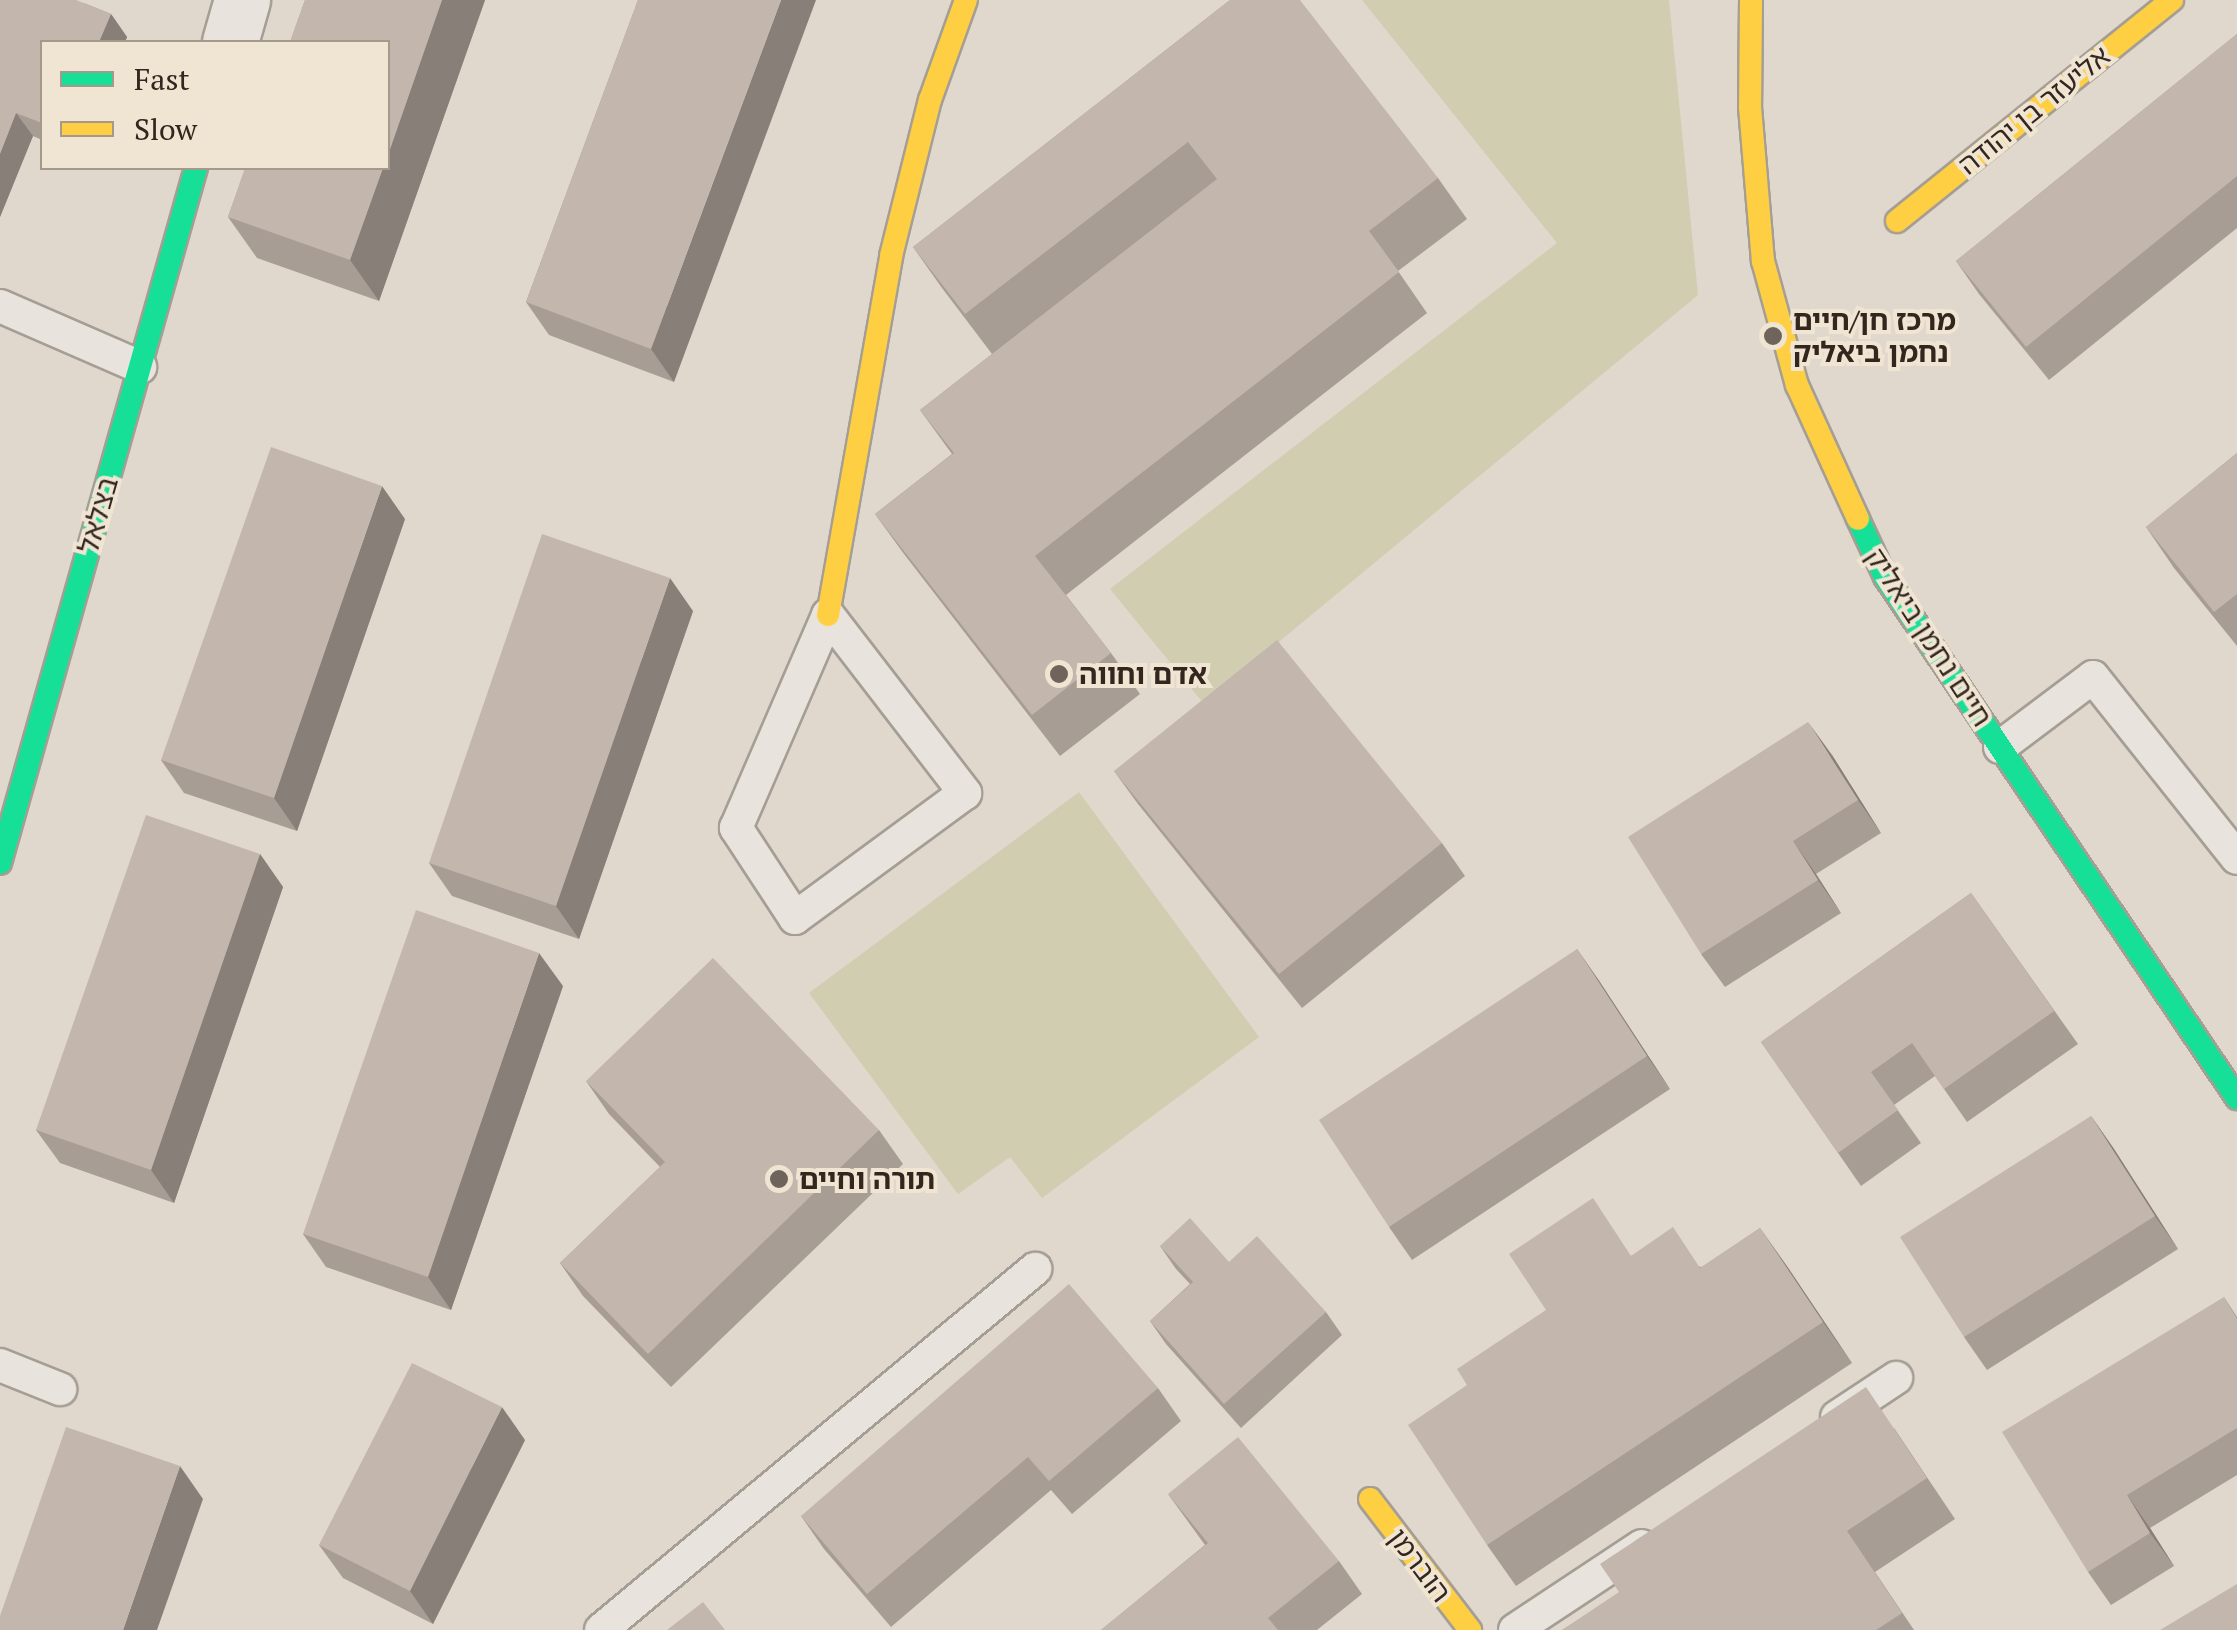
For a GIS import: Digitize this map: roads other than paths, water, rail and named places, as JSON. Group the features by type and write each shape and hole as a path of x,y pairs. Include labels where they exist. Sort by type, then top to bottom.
{"street":[{"path":"231,40 242,0"},
{"path":"828,615 891,256 930,100 966,0"},
{"name":"חיים נחמן ביאליק","path":"1751,0 1750,107 1763,262 1796,385 1886,577 2237,1098"},
{"name":"אליעזר בן יהודה","path":"1896,221 2172,0"},
{"name":"בצלאל","path":"0,863 9,793 140,366 195,170"},
{"name":"הוברמן","path":"1370,1499 1470,1630"}],"lane":[{"path":"0,306 140,366"},
{"path":"828,615 965,793 795,918 736,828 828,615"},
{"path":"2000,747 2093,677 2237,858"},
{"path":"601,1630 1035,1269"},
{"path":"0,1366 60,1388"},
{"path":"1813,1433 1896,1378"},
{"path":"1515,1630 1664,1531"}],"place":[{"name":"מרכז חן/חיים נחמן ביאליק","path":"1773,336"},
{"name":"אדם וחווה","path":"1059,674"},
{"name":"תורה וחיים","path":"779,1179"}]}
